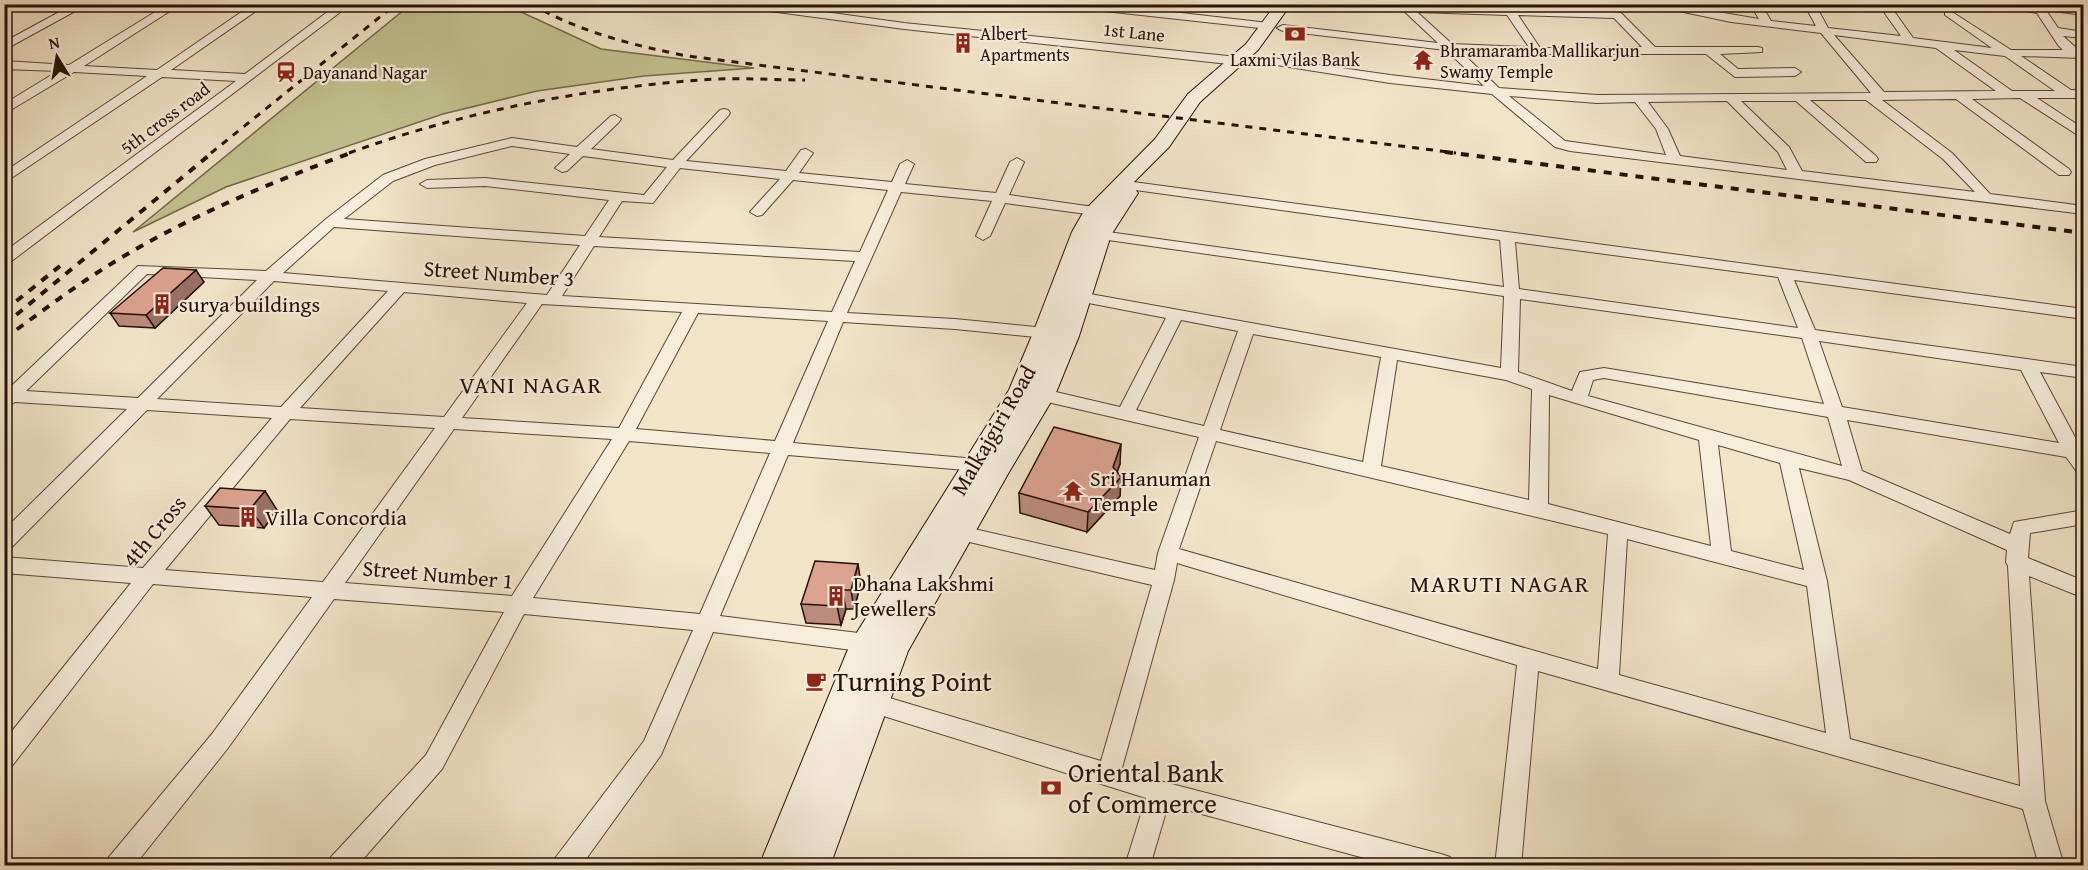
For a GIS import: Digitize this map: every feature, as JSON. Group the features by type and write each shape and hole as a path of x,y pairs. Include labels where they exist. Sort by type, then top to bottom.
{"main road":[{"path":"1276,27 1288,15 1284,5"},
{"name":"Malkajgiri Road","path":"777,866 858,700 880,645 936,525 977,465 1021,390 1045,333 1082,232 1097,223 1133,186 1179,147 1208,101 1276,27"},
{"name":"Malkajgiri Road","path":"880,645 961,532 1043,395 1067,336 1097,223 1162,143 1194,98 1211,81 1248,60"},
{"name":"Malkajgiri Road","path":"812,866 858,700"}],"street":[{"path":"4,47 83,4"},
{"path":"4,110 176,4"},
{"path":"4,179 261,4"},
{"name":"5th cross road","path":"7,257 346,4"},
{"name":"1st Lane","path":"740,4 904,26 1248,60 1569,98 1640,100 2084,94"},
{"path":"1068,4 1155,9 1276,27 1446,47 1537,51 1758,50"},
{"path":"1377,4 1509,8 1617,15 1652,51"},
{"path":"1651,4 1768,24 2008,53 2080,56"},
{"path":"1755,4 1768,24"},
{"path":"1809,4 1824,30 1876,97 1958,164 1974,180 1986,198"},
{"path":"1996,4 2084,12"},
{"path":"1884,5 1909,40"},
{"path":"1405,6 1446,47 1560,144 2084,210"},
{"path":"2039,7 2062,43 2080,56"},
{"path":"1509,8 1537,51"},
{"path":"1949,13 2068,94"},
{"path":"2054,31 2084,35"},
{"path":"1938,44 2008,94"},
{"path":"1710,51 1733,72 1795,72"},
{"path":"4,65 248,78"},
{"path":"2022,94 2084,135"},
{"path":"1960,96 2064,172"},
{"path":"1731,98 1784,150 1797,175"},
{"path":"1800,98 1871,159"},
{"path":"1640,100 1662,129 1675,160"},
{"path":"427,184 485,183 648,200 676,164 724,113"},
{"path":"562,168 615,119"},
{"path":"4,543 270,276 331,222 388,178 429,162 512,142 676,164 1001,198 1097,223 1512,293 2084,373"},
{"path":"758,212 790,176 806,153"},
{"path":"983,236 1017,162"},
{"path":"565,866 653,748 838,316 907,164"},
{"path":"1133,186 2084,314"},
{"path":"118,866 220,741 447,423 592,241 618,197"},
{"path":"331,222 592,241 865,257"},
{"path":"1507,236 1512,293 1509,375"},
{"name":"Street Number 3","path":"8,400 143,269 270,276 398,289 545,299 838,316 1045,333"},
{"path":"1784,274 1809,335 1836,413 1854,475"},
{"name":"4th Cross","path":"4,759 147,577 285,414 398,289"},
{"path":"1079,297 1509,375 1578,399 1788,459 1854,475 2017,554 2084,590"},
{"path":"340,866 434,762 518,605 624,434 693,307"},
{"path":"1126,413 1176,314"},
{"path":"1109,774 1164,580 1168,553 1247,327"},
{"path":"1371,471 1390,353"},
{"path":"2028,366 2072,452 2084,467"},
{"path":"1578,399 1586,376 1604,373 2072,452"},
{"path":"1538,508 1541,388"},
{"path":"1043,395 1538,508 1817,581"},
{"path":"8,400 144,403 285,414 624,434 977,465"},
{"path":"1708,436 1722,556"},
{"path":"1788,459 1817,581 1839,745"},
{"path":"2052,866 2032,801 2017,554 2021,527 2084,517"},
{"path":"1608,680 1617,528"},
{"path":"961,532 1164,580"},
{"path":"1168,553 1528,659 2032,801"},
{"name":"Street Number 1","path":"4,566 518,605 706,623 880,645"},
{"path":"1508,866 1528,659"},
{"path":"858,700 1109,774 1160,792 1441,866"},
{"path":"1137,866 1160,792"}],"green space":[{"path":"410,5 506,5 601,49 754,68 644,76 537,91 443,114 226,187 133,232"}],"building":[{"path":"163,268 196,270 146,315 110,313"},
{"name":"Sri Hanuman Temple","path":"1054,427 1121,444 1113,467 1121,477 1088,512 1019,493"},
{"path":"220,488 265,491 250,509 205,506"},
{"path":"815,561 858,564 851,590 842,590 837,606 801,604"}],"railway":[{"path":"211,153 396,4"},
{"path":"531,4 587,30 687,56 1456,153"},
{"path":"349,153 392,138 478,114 566,96 700,80 805,80"},
{"path":"4,325 213,152"},
{"path":"4,339 86,280 182,224 250,193 353,152"},
{"path":"1445,152 2084,233"},
{"path":"4,311 60,266"}],"place":[{"name":"Laxmi Vilas Bank","path":"1295,34"},
{"name":"Albert Apartments","path":"963,43"},
{"name":"Bhramaramba Mallikarjun Swamy Temple","path":"1423,60"},
{"name":"Dayanand Nagar","path":"286,72"},
{"name":"surya buildings","path":"162,304"},
{"name":"Sri Hanuman Temple","path":"1073,491"},
{"name":"Villa Concordia","path":"248,517"},
{"name":"Dhana Lakshmi Jewellers","path":"836,596"},
{"name":"Turning Point","path":"816,681"},
{"name":"Oriental Bank of Commerce","path":"1051,788"}],"district":[{"name":"VANI NAGAR","path":"531,384"},
{"name":"MARUTI NAGAR","path":"1500,583"}]}
